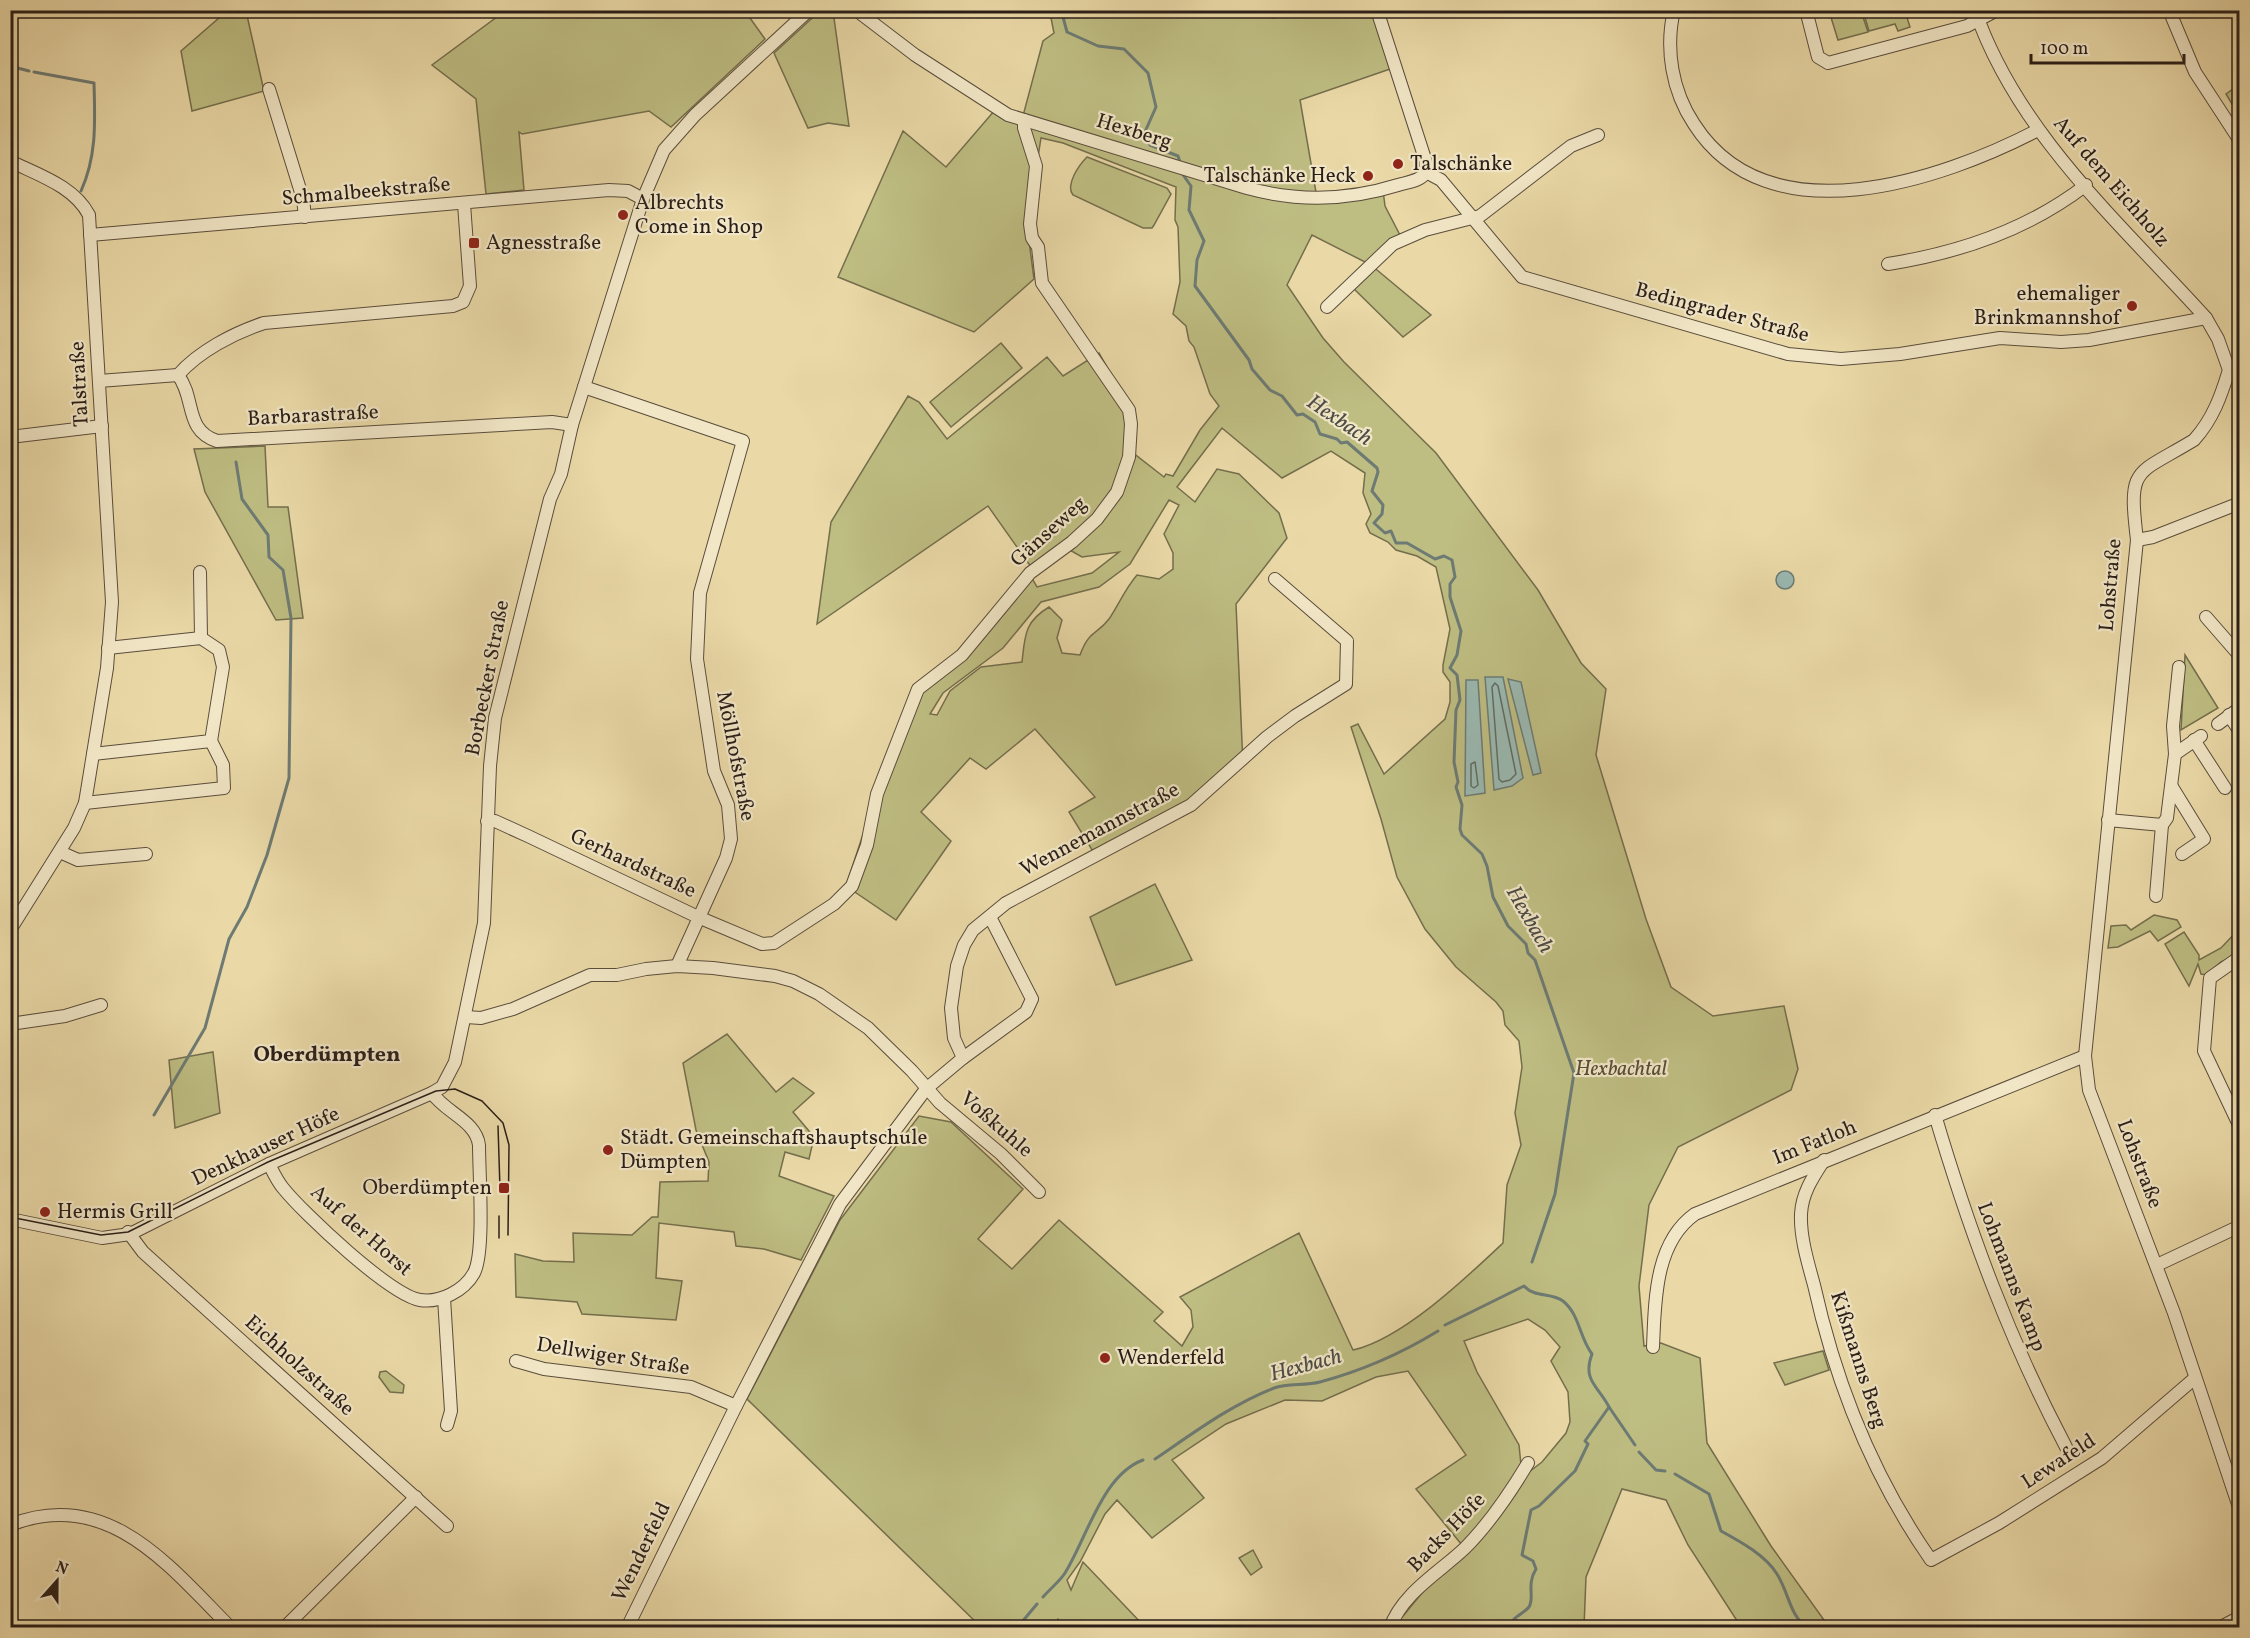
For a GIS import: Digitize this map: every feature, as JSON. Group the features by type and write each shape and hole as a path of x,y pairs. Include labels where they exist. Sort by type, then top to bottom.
{"street":[{"name":"Borbecker Straße","path":"432,1093 442,1087 450,1074 466,1017 484,923 487,821 495,718 550,499 570,445 572,424 644,199 671,140 809,10"},
{"name":"Hexberg","path":"856,10 915,55 994,107 1024,120 1262,192 1314,199 1383,190 1419,179 1426,172"},
{"path":"1377,10 1426,162 1426,172"},
{"path":"1806,10 1818,57 1828,63 1967,26 1976,15 1997,10"},
{"path":"2169,10 2195,72 2240,141"},
{"path":"1672,11 1670,54 1674,78 1684,108 1701,136 1723,156 1760,179 1776,184 1829,191 1909,181 1984,157 2038,130"},
{"name":"Auf dem Eichholz","path":"1976,15 2000,69 2038,130 2206,318 2234,369"},
{"path":"269,89 303,199 305,217"},
{"name":"Gänseweg","path":"762,944 774,943 834,904 852,885 867,845 877,794 918,689 962,655 1030,573 1072,542 1097,519 1117,492 1124,475 1131,435 1129,410 1046,290 1040,277 1038,247 1032,238 1030,224 1036,166 1024,128 1024,120"},
{"path":"1326,307 1393,244 1425,230 1484,214 1570,146 1598,135"},
{"name":"Talstraße","path":"10,161 82,200 89,215 112,602 108,648 85,803 60,852 10,930"},
{"name":"Bedingrader Straße","path":"1426,172 1441,180 1470,218 1522,277 1788,354 1841,359 1900,354 2000,338 2061,342 2089,340 2206,318"},
{"path":"1888,264 1936,255 1986,240 2051,208 2086,185"},
{"name":"Schmalbeekstraße","path":"90,236 609,190 628,191 644,199"},
{"path":"99,381 178,375 190,362 247,329 264,323 453,306 463,302 471,286 464,204"},
{"name":"Lohstraße","path":"2234,369 2217,407 2201,433 2194,440 2146,468 2136,480 2133,500 2137,540 2085,1056 2089,1090 2157,1265 2240,1510"},
{"name":"Barbarastraße","path":"178,375 187,387 195,424 201,433 217,441 552,422 572,424"},
{"name":"Möllhofstraße","path":"584,387 743,441 700,593 697,660 714,771 728,805 731,839 726,858 677,966"},
{"path":"10,437 102,426"},
{"path":"2137,540 2152,537 2240,503"},
{"path":"200,572 201,638"},
{"name":"Wennemannstraße","path":"963,1058 954,1038 951,1008 957,966 964,945 974,930 1006,903 1191,805 1267,737 1295,716 1346,684 1347,640 1275,579"},
{"path":"2206,617 2240,656"},
{"path":"85,803 224,788 223,765 211,741 223,667 219,650 201,638 108,648"},
{"path":"2156,896 2162,825 2167,818 2172,787 2175,754 2173,726 2179,667"},
{"path":"2218,724 2234,712 2240,732"},
{"path":"2175,754 2198,738 2225,788"},
{"path":"93,754 211,741"},
{"path":"2172,787 2204,839 2182,854"},
{"path":"2108,820 2162,825"},
{"name":"Gerhardstraße","path":"487,821 495,821 698,917 762,944"},
{"path":"60,852 78,860 146,854"},
{"path":"466,1017 481,1018 513,1009 590,975 617,975 677,966 775,976 819,994 868,1028 912,1071 926,1089 963,1058 1026,1012 1032,999 990,917"},
{"path":"2240,957 2210,978 2204,1051 2240,1127"},
{"path":"10,1024 65,1016 100,1005"},
{"name":"Im Fatloh","path":"1653,1347 1658,1277 1670,1247 1683,1225 1701,1210 2085,1056"},
{"name":"Voßkuhle","path":"926,1089 1020,1171 1039,1192"},
{"name":"Wenderfeld","path":"627,1628 736,1406 840,1204 926,1089"},
{"path":"432,1093 442,1107 472,1128 479,1145 478,1260 470,1280 444,1298 451,1411 447,1425"},
{"name":"Denkhauser Höfe","path":"10,1219 97,1237 129,1233 269,1164 432,1093"},
{"name":"Lohmanns Kamp","path":"1935,1115 1965,1213 2006,1324 2066,1447"},
{"name":"Kißmanns Berg","path":"1824,1160 1807,1190 1801,1214 1818,1304 1837,1371 1863,1441 1904,1522 1931,1560"},
{"name":"Auf der Horst","path":"269,1164 290,1195 335,1239 396,1290 419,1300 444,1298"},
{"path":"2157,1265 2240,1226"},
{"name":"Eichholzstraße","path":"129,1233 142,1252 447,1526"},
{"name":"Dellwiger Straße","path":"516,1361 544,1369 692,1387 736,1406"},
{"name":"Lewafeld","path":"1931,1560 1999,1523 2102,1458 2195,1378"},
{"name":"Backs Höfe","path":"1390,1628 1407,1600 1466,1547 1503,1504 1528,1462"},
{"path":"284,1628 416,1497"},
{"path":"10,1525 50,1515 68,1515 95,1520 122,1530 163,1559 231,1628"},
{"path":"2219,1628 2240,1617"}],"green space":[{"path":"821,10 833,11 849,126 828,123 808,128 774,53"},
{"name":"Hexbachtal","path":"1243,10 1273,18 1302,11 1374,11 1393,68 1300,100 1317,198 1287,197 1198,174 1287,198 1315,200 1383,190 1385,206 1401,237 1369,264 1312,235 1287,285 1323,338 1344,362 1436,453 1538,590 1581,663 1606,689 1596,755 1646,919 1671,987 1713,1016 1784,1006 1798,1069 1791,1090 1678,1147 1649,1205 1639,1286 1644,1346 1661,1343 1700,1358 1707,1443 1771,1546 1829,1627 1741,1627 1688,1545 1666,1500 1622,1489 1586,1577 1584,1627 1394,1627 1431,1582 1461,1556 1504,1507 1525,1475 1542,1462 1566,1433 1570,1422 1568,1392 1551,1361 1560,1347 1545,1330 1528,1319 1464,1341 1477,1372 1519,1445 1521,1465 1500,1502 1462,1545 1416,1489 1466,1455 1408,1371 1376,1377 1322,1401 1285,1400 1226,1424 1172,1460 1204,1498 1152,1538 1117,1500 1105,1514 1080,1562 1067,1580 1071,1590 1083,1562 1145,1627 1065,1627 1058,1619 1054,1627 981,1627 747,1399 840,1220 919,1116 951,1122 1023,1189 978,1239 1012,1269 1059,1220 1163,1312 1154,1321 1182,1346 1193,1327 1191,1310 1180,1297 1299,1233 1353,1350 1372,1344 1412,1321 1503,1243 1507,1185 1521,1145 1515,1113 1522,1067 1519,1041 1505,1025 1503,1011 1496,1002 1456,967 1425,929 1397,877 1351,727 1358,724 1384,774 1445,719 1450,702 1450,682 1443,672 1443,665 1450,629 1436,567 1417,556 1396,550 1388,542 1370,533 1366,524 1371,514 1363,493 1365,473 1331,451 1282,478 1222,428 1177,487 1195,502 1217,469 1239,474 1279,513 1287,538 1236,604 1243,765 1188,813 1097,858 1069,812 1095,797 1035,729 986,769 970,758 921,812 951,841 896,920 846,886 904,710 911,711 923,691 975,646 1030,575 1037,587 1092,573 1119,552 1082,557 1068,549 1036,574 988,506 817,624 831,522 908,396 919,402 947,439 1047,357 1063,376 1099,353 1127,402 1132,452 1164,477 1166,474 1173,476 1200,430 1219,406 1210,394 1194,347 1189,341 1186,326 1173,314 1180,282 1178,227 1175,220 1176,187 1063,143 1041,138 1038,157 1025,133 1035,171 1026,218 1034,279 974,332 838,277 903,131 946,167 995,110 1023,128 1024,112 1043,41 1054,33 1051,18 1054,11","holes":["1169,500 1179,505 1164,534 1173,553 1173,569 1159,579 1137,575 1109,619 1090,637 1080,655 1062,653 1057,638 1062,620 1049,607 1035,618 1027,630 1022,662 981,667 950,691 937,715 930,714 943,693 1003,648 1041,602 1099,587 1130,564"]},
{"path":"227,11 246,11 264,91 192,111 181,51"},
{"path":"505,11 745,11 765,39 671,127 649,111 522,134 519,132 524,190 486,194 476,99 432,65"},
{"path":"1829,11 1861,11 1868,32 1838,40"},
{"path":"1863,11 1905,11 1910,27 1898,31 1895,24 1869,31"},
{"path":"2239,85 2239,128 2233,118 2238,114 2226,94"},
{"path":"1087,157 1167,188 1171,194 1152,228 1143,228 1073,195 1072,181"},
{"path":"1371,265 1431,315 1403,337 1350,285"},
{"path":"1001,343 1022,368 951,427 930,402"},
{"path":"265,446 268,507 288,507 303,618 276,620 205,492 194,449"},
{"path":"2185,655 2218,708 2181,730"},
{"path":"1155,884 1192,960 1116,985 1090,917"},
{"path":"2154,915 2177,920 2181,927 2158,941 2150,931 2118,947 2108,948 2111,926 2126,925 2131,930"},
{"path":"2239,929 2237,955 2221,962 2206,975 2201,974 2198,964 2189,986 2165,944 2184,932 2199,955 2199,960 2221,948"},
{"path":"727,1034 776,1092 793,1078 814,1093 793,1112 814,1137 809,1159 785,1152 779,1176 834,1196 801,1260 764,1249 736,1246 734,1232 659,1223 656,1278 682,1281 676,1320 582,1314 577,1302 516,1297 515,1254 543,1261 574,1262 573,1233 632,1235 652,1217 658,1217 660,1182 708,1181 709,1162 696,1130 683,1063"},
{"path":"213,1052 220,1113 175,1128 169,1060"},
{"path":"1823,1351 1829,1370 1785,1385 1774,1363"},
{"path":"386,1371 404,1385 403,1393 390,1392 379,1377 380,1372"},
{"path":"1253,1550 1262,1567 1251,1575 1239,1558"}],"water":[{"path":"1785,571 1791,574 1794,580 1791,586 1785,589 1779,586 1776,580 1779,574"},
{"path":"1485,677 1503,677 1523,778 1512,786 1494,790"},
{"path":"1508,679 1521,682 1541,773 1533,775"},
{"path":"1466,680 1478,680 1485,793 1465,796"}],"waterway":[{"name":"Hexbach","path":"1066,10 1063,17 1067,32 1098,46 1124,49 1148,73 1156,107 1144,134 1150,145 1178,156 1181,165"},
{"path":"10,66 29,71"},
{"path":"34,72 94,83 95,125 92,151 81,191"},
{"name":"Hexbach","path":"1181,172 1191,186 1189,210 1204,241 1197,260 1195,286 1249,360 1252,369 1270,390 1282,396 1297,415 1303,414 1315,422 1320,434 1337,439 1341,443 1347,442 1377,468 1378,472 1372,491 1383,505 1382,514 1374,523 1385,533 1391,531 1396,543 1407,543 1435,559 1444,556 1452,560 1455,577 1450,584 1450,597 1461,631 1457,655 1450,668 1457,675 1460,700 1456,710 1454,762 1458,782 1456,787 1462,805 1460,829 1462,835 1482,854 1487,866 1493,897 1508,926 1526,944 1528,953 1535,960 1574,1073 1555,1194 1532,1262"},
{"path":"154,1115 205,1028 229,939 247,907 267,855 289,778 291,618 283,570 269,557 268,535 242,499 236,462"},
{"name":"Hexbach","path":"1445,1325 1524,1286 1533,1292 1558,1298 1569,1307 1576,1319 1584,1341 1592,1354 1589,1363 1590,1377 1609,1407 1585,1441 1588,1444 1575,1471 1539,1506 1531,1510 1522,1555 1533,1561 1536,1569 1532,1580 1531,1603 1514,1619 1518,1622 1516,1628"},
{"name":"Hexbach","path":"1155,1459 1213,1420 1258,1395 1279,1386 1314,1383 1366,1367 1438,1331"},
{"path":"1609,1407 1635,1445"},
{"path":"1639,1452 1656,1470 1665,1471"},
{"name":"Hexbach","path":"1043,1597 1065,1573 1106,1493 1129,1468 1143,1460"},
{"path":"1675,1474 1709,1494 1721,1531 1752,1550 1772,1567 1781,1581 1796,1616 1807,1628"},
{"name":"Hexbach","path":"1017,1628 1037,1604"}],"tram line":[{"path":"10,1217 101,1235 128,1232 268,1162 436,1091 455,1089 482,1101 503,1123 509,1145 508,1235"},
{"path":"498,1126 500,1189"},
{"path":"499,1216 499,1238"}],"place":[{"name":"Talschänke","path":"1398,164"},
{"name":"Talschänke Heck","path":"1368,176"},
{"name":"Albrechts Come in Shop","path":"623,215"},
{"name":"Agnesstraße","path":"474,243"},
{"name":"ehemaliger Brinkmannshof","path":"2132,306"},
{"name":"Städt. Gemeinschaftshauptschule Dümpten","path":"608,1150"},
{"name":"Oberdümpten","path":"504,1188"},
{"name":"Hermis Grill","path":"45,1212"},
{"name":"Wenderfeld","path":"1105,1358"}],"district":[{"name":"Oberdümpten","path":"327,1055"}]}
